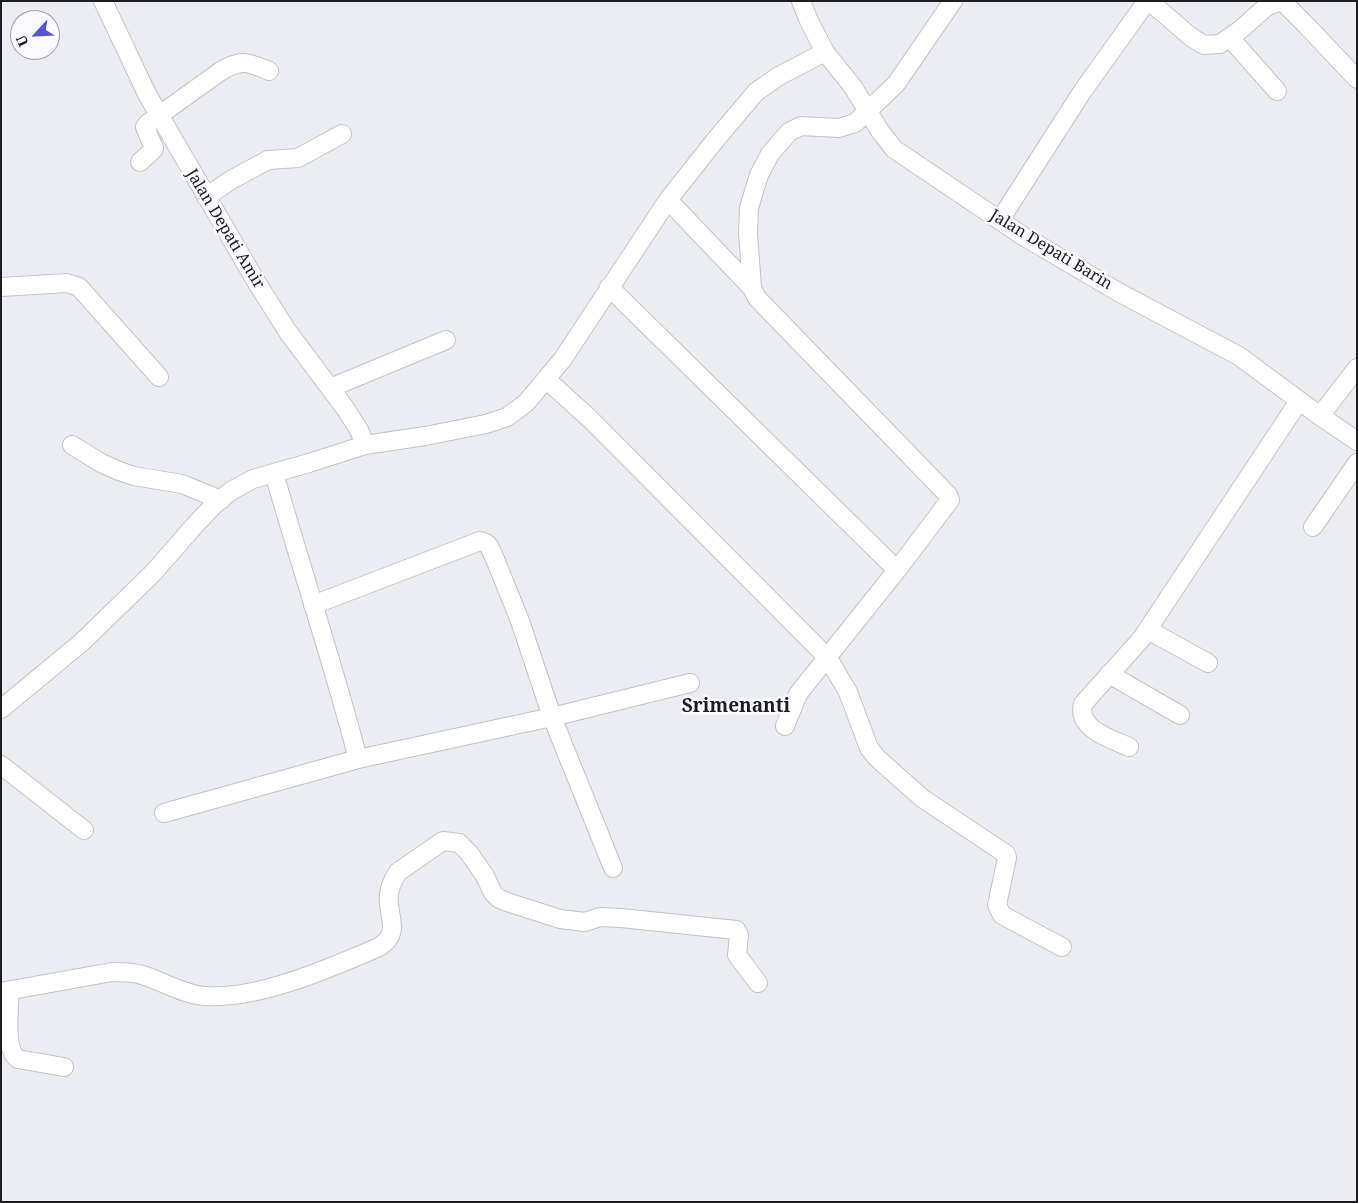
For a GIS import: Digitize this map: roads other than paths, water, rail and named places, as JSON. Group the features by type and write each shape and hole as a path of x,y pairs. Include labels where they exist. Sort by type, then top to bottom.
{"street":[{"name":"Jalan Depati Barin","path":"801,1 808,21 825,52 853,87 880,132 894,149 1023,236 1120,293 1239,356 1357,441"},
{"path":"784,726 798,694 950,502 950,497 756,298 752,288 748,234 749,208 759,174 770,154 780,142 794,129 801,126 839,128 855,123 896,84 953,1"},
{"path":"1000,220 1082,92 1148,1 1204,46 1220,44 1230,38 1266,7 1281,1 1357,79"},
{"name":"Jalan Depati Amir","path":"108,3 147,94 206,197 288,332 359,430 365,445"},
{"path":"1230,38 1277,91"},
{"path":"1,709 82,642 153,573 195,525 231,491 253,479 365,445 486,424 507,416 526,403 562,360 668,200 756,92 778,76 825,52"},
{"path":"140,162 154,148 146,126 159,115 233,64 248,62 268,71"},
{"path":"206,197 231,180 268,160 298,158 342,134"},
{"path":"668,200 752,288"},
{"path":"1,287 67,284 80,287 159,377"},
{"path":"609,287 897,570"},
{"path":"330,388 446,340"},
{"path":"1320,416 1357,368"},
{"path":"547,380 590,418 828,658 848,692 869,748 877,758 922,798 1006,854 1007,858 998,905 1002,915 1062,948"},
{"path":"1129,747 1090,727 1082,716 1083,704 1148,630 1299,401"},
{"path":"72,445 118,471 134,476 182,484 221,500"},
{"path":"1313,527 1357,463"},
{"path":"274,473 358,759"},
{"path":"313,606 480,541 486,543 495,559 520,621 552,717 613,868"},
{"path":"1148,630 1208,663"},
{"path":"1109,674 1180,715"},
{"path":"164,813 358,759 552,717 690,683"},
{"path":"1,765 84,830"},
{"path":"64,1067 14,1057 10,1048 6,991 112,972 125,972 147,977 186,992 204,996 234,996 283,984 323,971 388,942 393,928 389,893 393,879 398,872 444,841 459,843 464,848 485,876 493,893 498,898 560,919 585,922 600,917 621,918 736,930 739,935 737,955 758,983"}],"district":[{"name":"Srimenanti","path":"736,707"}]}
